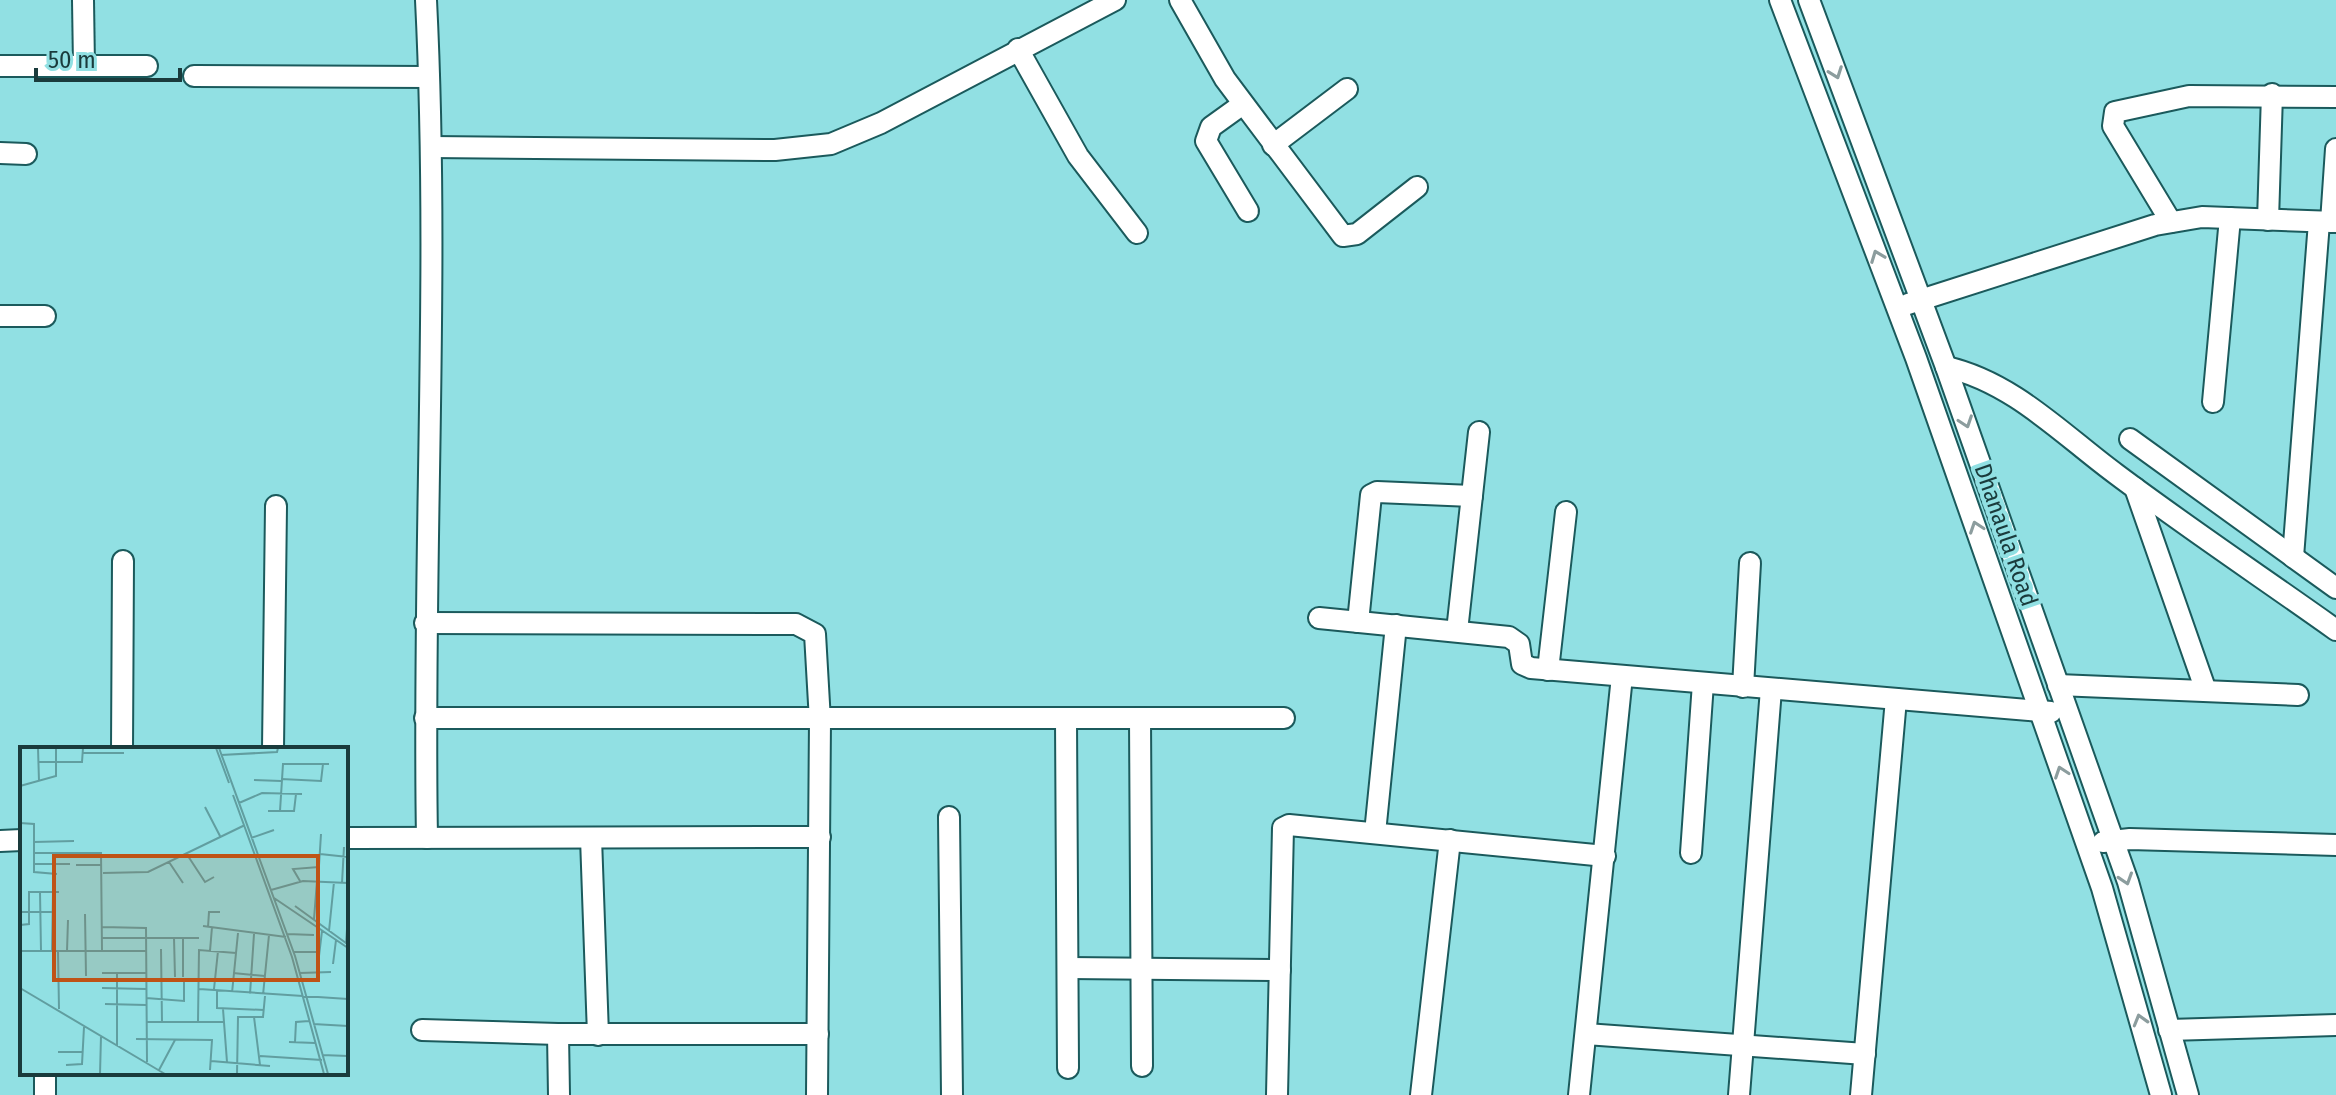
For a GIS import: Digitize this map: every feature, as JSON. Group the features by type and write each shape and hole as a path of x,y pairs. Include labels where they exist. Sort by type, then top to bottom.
{"street":[{"path":"83,0 84,66"},
{"path":"426,0 431,147 431,403 425,623 427,838"},
{"path":"431,147 775,150 831,144 881,123 1115,0"},
{"path":"1180,0 1211,58 1343,236 1357,234 1417,187"},
{"name":"Dhanaula Road","path":"1780,0 1897,308 2041,712 2087,845 2161,1095"},
{"name":"Dhanaula Road","path":"1809,0 1946,367 2113,840 2188,1095"},
{"path":"1018,49 1078,156 1137,233"},
{"path":"0,66 147,66"},
{"path":"194,76 429,77"},
{"path":"1273,145 1347,89"},
{"path":"2171,222 2113,126 2112,116 2123,109 2189,96 2272,94 2336,97"},
{"path":"2268,220 2272,94"},
{"path":"1243,104 1211,127 1206,141 1248,211"},
{"path":"2293,557 2336,149"},
{"path":"0,153 26,154"},
{"path":"1897,308 2115,235 2171,222 2202,217 2329,222"},
{"path":"2213,402 2230,218"},
{"path":"0,316 45,316"},
{"path":"1946,367 1997,385 2135,488 2336,630"},
{"path":"1457,631 1479,432"},
{"path":"2130,439 2336,588"},
{"path":"2135,488 2206,691"},
{"path":"1358,622 1371,495 1377,492 1472,496"},
{"path":"273,747 276,506"},
{"path":"1548,670 1566,512"},
{"path":"122,747 123,561"},
{"path":"1743,687 1750,563"},
{"path":"1319,618 1513,638 1520,648 1522,664 1548,670 2068,713"},
{"path":"425,623 807,627 815,634 818,644 820,721 817,1095"},
{"path":"1375,833 1396,625"},
{"path":"1579,1095 1622,676"},
{"path":"1691,853 1703,683"},
{"path":"2058,685 2298,695"},
{"path":"1739,1095 1771,689"},
{"path":"1861,1095 1896,699"},
{"path":"425,718 820,721 1284,718"},
{"path":"1140,718 1142,1066"},
{"path":"1066,720 1068,1068"},
{"path":"949,817 952,1095"},
{"path":"1277,1095 1283,828 1289,825 1605,856"},
{"path":"348,838 820,837"},
{"path":"591,838 598,1035"},
{"path":"0,841 20,840"},
{"path":"1421,1095 1450,840"},
{"path":"2087,845 2113,840 2336,845"},
{"path":"1069,968 1280,970"},
{"path":"2169,1030 2336,1025"},
{"path":"422,1030 598,1035 818,1034"},
{"path":"558,1034 559,1095"},
{"path":"1586,1034 1865,1054"}]}
